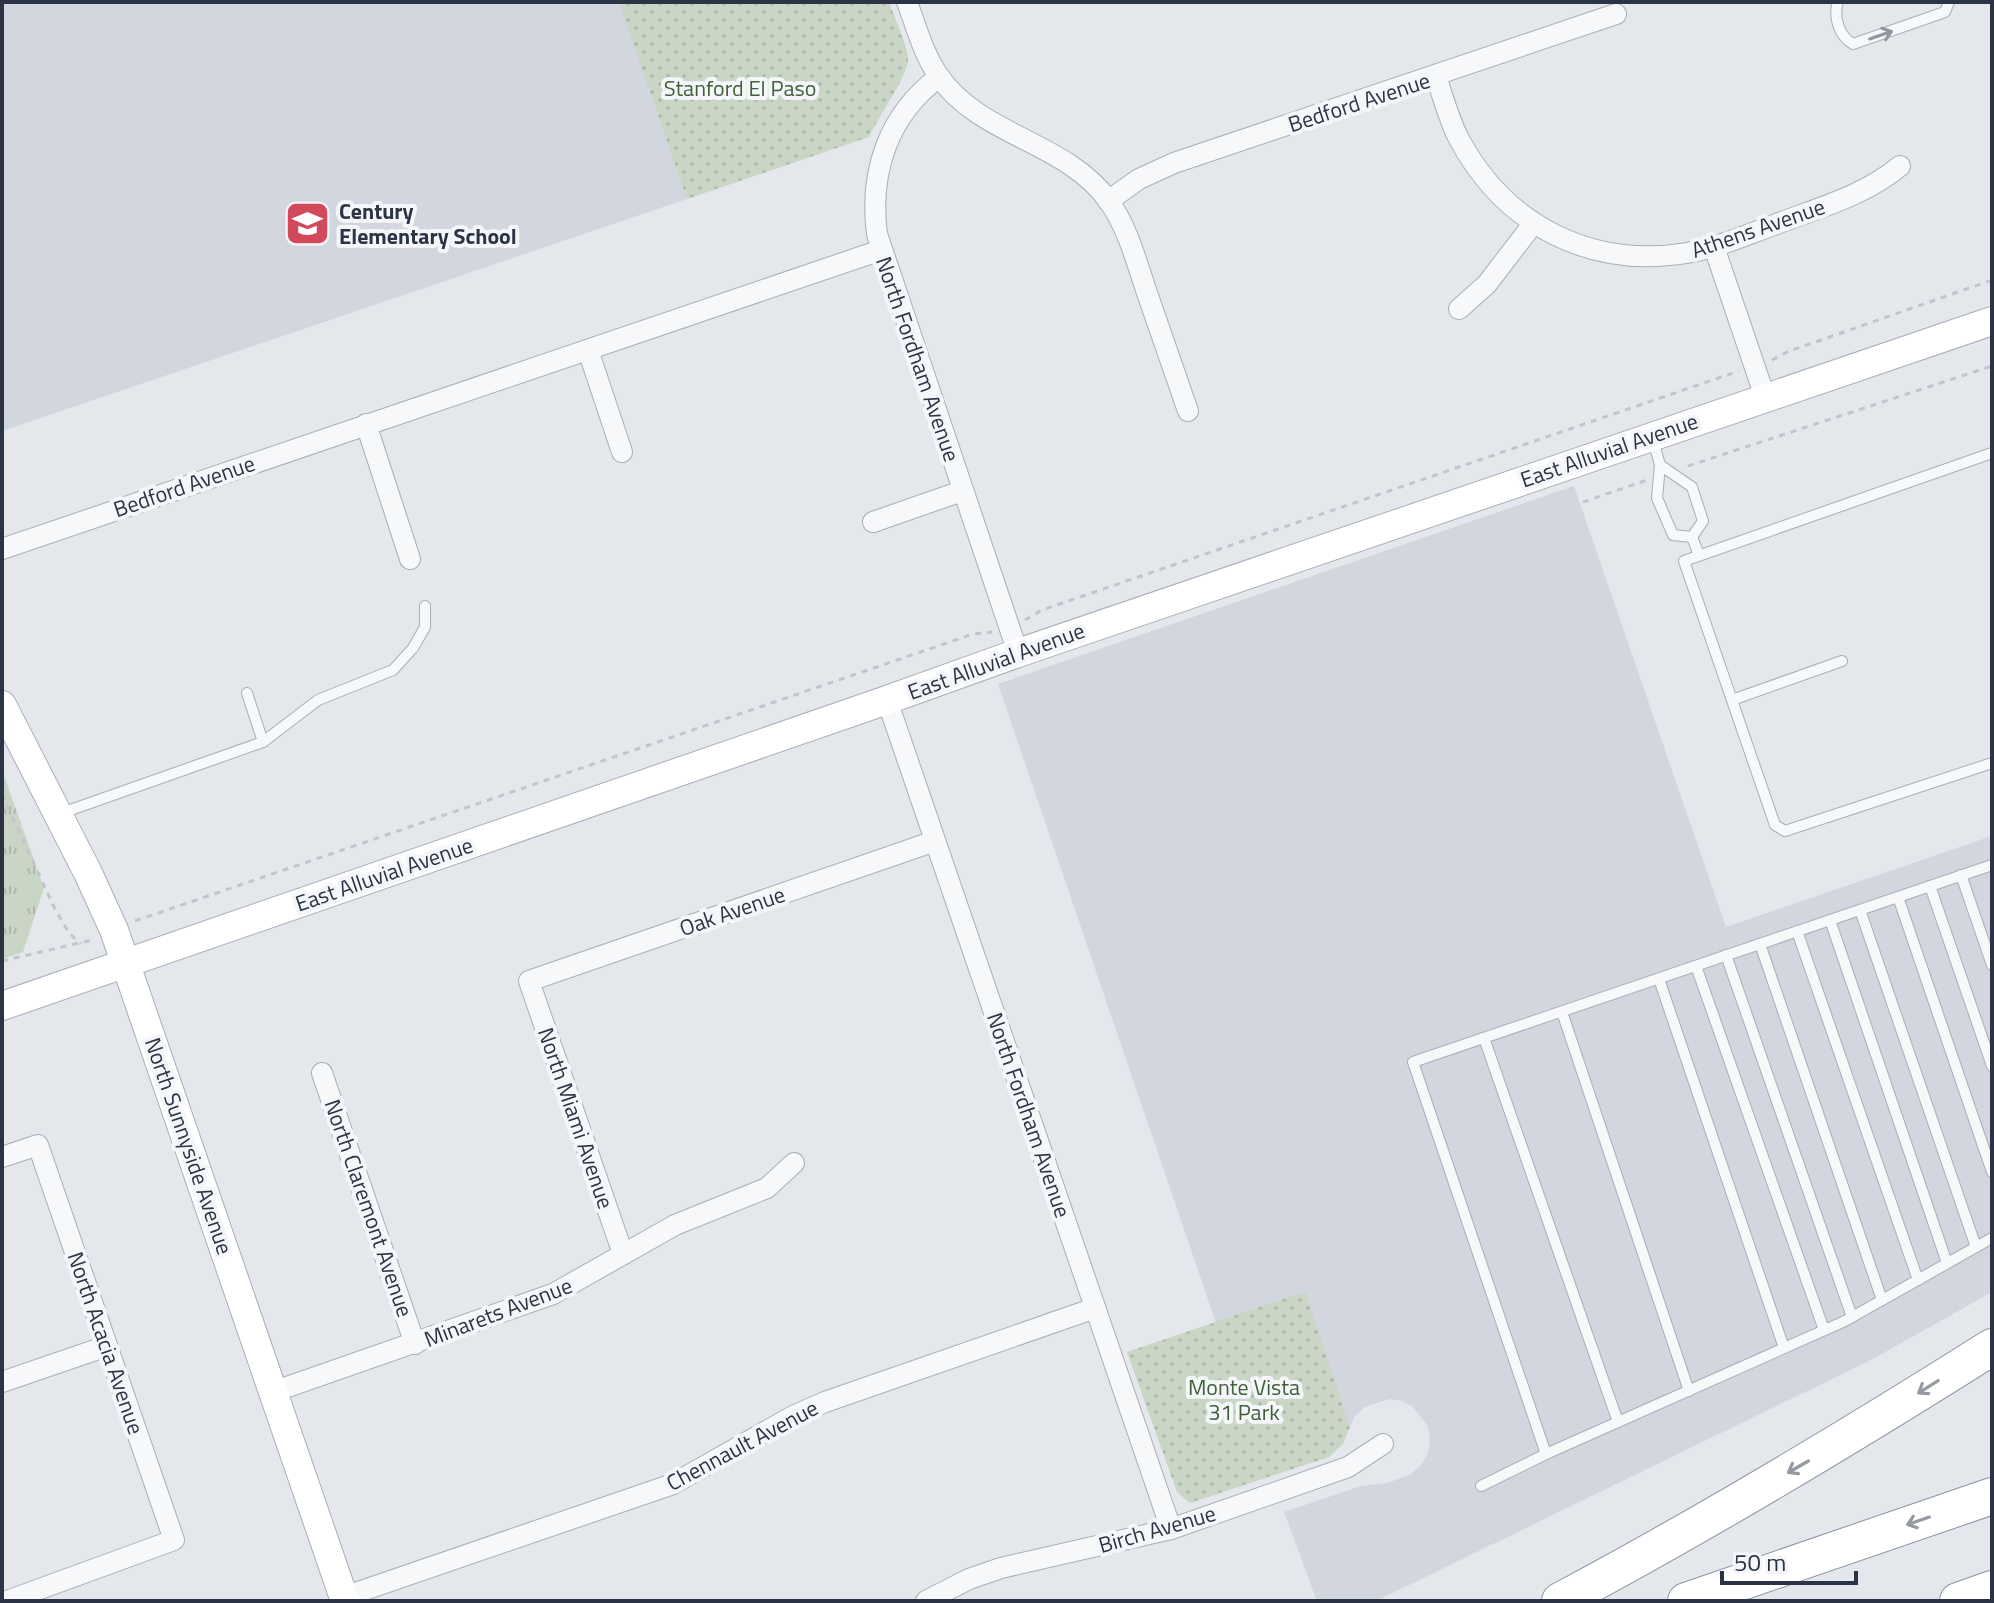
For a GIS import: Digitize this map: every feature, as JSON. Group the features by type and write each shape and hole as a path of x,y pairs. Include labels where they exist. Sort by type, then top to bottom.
{"highway":[{"path":"1560,1601 1659,1548 1865,1427 1992,1347"},
{"path":"1686,1601 1992,1496"},
{"path":"1958,1601 1992,1589"}],"street":[{"path":"907,2 939,77 975,111 1071,164 1108,201 1133,251 1188,411"},
{"name":"Bedford Avenue","path":"1108,201 1139,179 1174,163 1616,14"},
{"name":"Athens Avenue","path":"1436,76 1457,136 1472,161 1510,205 1533,224 1582,247 1605,252 1665,256 1714,247 1863,191 1900,166"},
{"name":"North Fordham Avenue","path":"939,77 898,118 884,150 874,196 874,215 881,250 1018,653"},
{"path":"1459,309 1487,284 1533,224"},
{"path":"1714,247 1765,397"},
{"name":"Bedford Avenue","path":"2,549 881,250"},
{"name":"East Alluvial Avenue","path":"2,1006 1018,653 1992,321"},
{"path":"588,350 622,452"},
{"path":"366,424 410,559"},
{"path":"873,522 962,491"},
{"name":"North Fordham Avenue","path":"887,700 1171,1529"},
{"name":"North Sunnyside Avenue","path":"2,705 88,873 126,963 344,1599"},
{"name":"Oak Avenue","path":"529,981 935,841"},
{"name":"North Miami Avenue","path":"529,981 623,1254"},
{"name":"North Claremont Avenue","path":"322,1073 415,1344"},
{"name":"North Acacia Avenue","path":"2,1157 38,1145 174,1540 7,1601"},
{"name":"Minarets Avenue","path":"273,1392 553,1294 675,1225 767,1188 794,1163"},
{"name":"Chennault Avenue","path":"344,1599 673,1484 793,1416 825,1402 1095,1308"},
{"path":"2,1382 107,1346"},
{"name":"Birch Avenue","path":"926,1601 969,1579 1001,1568 1171,1529 1348,1467 1383,1444"}],"lane":[{"path":"1838,2 1836,17 1840,30 1853,44 1945,12 1949,2"},
{"path":"1652,436 1663,471 1657,498 1673,535 1692,537"},
{"path":"1992,453 1684,561 1775,825 1785,831 1992,763"},
{"path":"1663,471 1692,487 1703,521 1692,537"},
{"path":"1692,537 1699,555"},
{"path":"57,815 263,742 318,700 393,670 413,648 425,627 425,606"},
{"path":"1732,700 1842,661"},
{"path":"247,693 263,742"},
{"path":"1546,1454 1413,1062 1992,865"},
{"path":"1961,875 1992,965"},
{"path":"1930,886 1992,1066"},
{"path":"1898,897 1992,1172"},
{"path":"1860,910 1976,1247"},
{"path":"1830,920 1947,1263"},
{"path":"1797,931 1918,1280"},
{"path":"1760,944 1882,1300"},
{"path":"1726,955 1852,1317"},
{"path":"1696,966 1824,1330"},
{"path":"1659,979 1784,1348"},
{"path":"1562,1012 1689,1391"},
{"path":"1484,1038 1618,1422"},
{"path":"1481,1486 1852,1317 1992,1238"}],"path":[{"path":"1779,358 1787,352 1992,280"},
{"path":"1583,502 1663,471 1992,366"},
{"path":"1031,618 1042,610 1730,374"},
{"path":"147,916 973,634 986,634"},
{"path":"2,795 54,907 69,933 81,944 2,961"}],"shaded area":[{"name":"Century Elementary School","path":"2,2 621,2 687,199 2,431"},
{"path":"1574,486 1726,927 1992,836 1992,1292 1871,1360 1376,1601 1317,1601 1284,1512 1361,1486 1388,1483 1411,1474 1428,1453 1428,1426 1413,1407 1389,1399 1365,1407 1355,1416 1350,1427 1305,1293 1216,1323 998,684"}],"green space":[{"name":"Stanford El Paso","path":"619,2 889,2 905,43 908,64 869,137 687,199"},
{"path":"2,770 44,888 23,952 2,959"},
{"name":"Monte Vista 31 Park","path":"1305,1292 1350,1427 1343,1444 1329,1457 1190,1503 1177,1492 1127,1352"}],"place":[{"name":"Century Elementary School","path":"308,224"}]}
